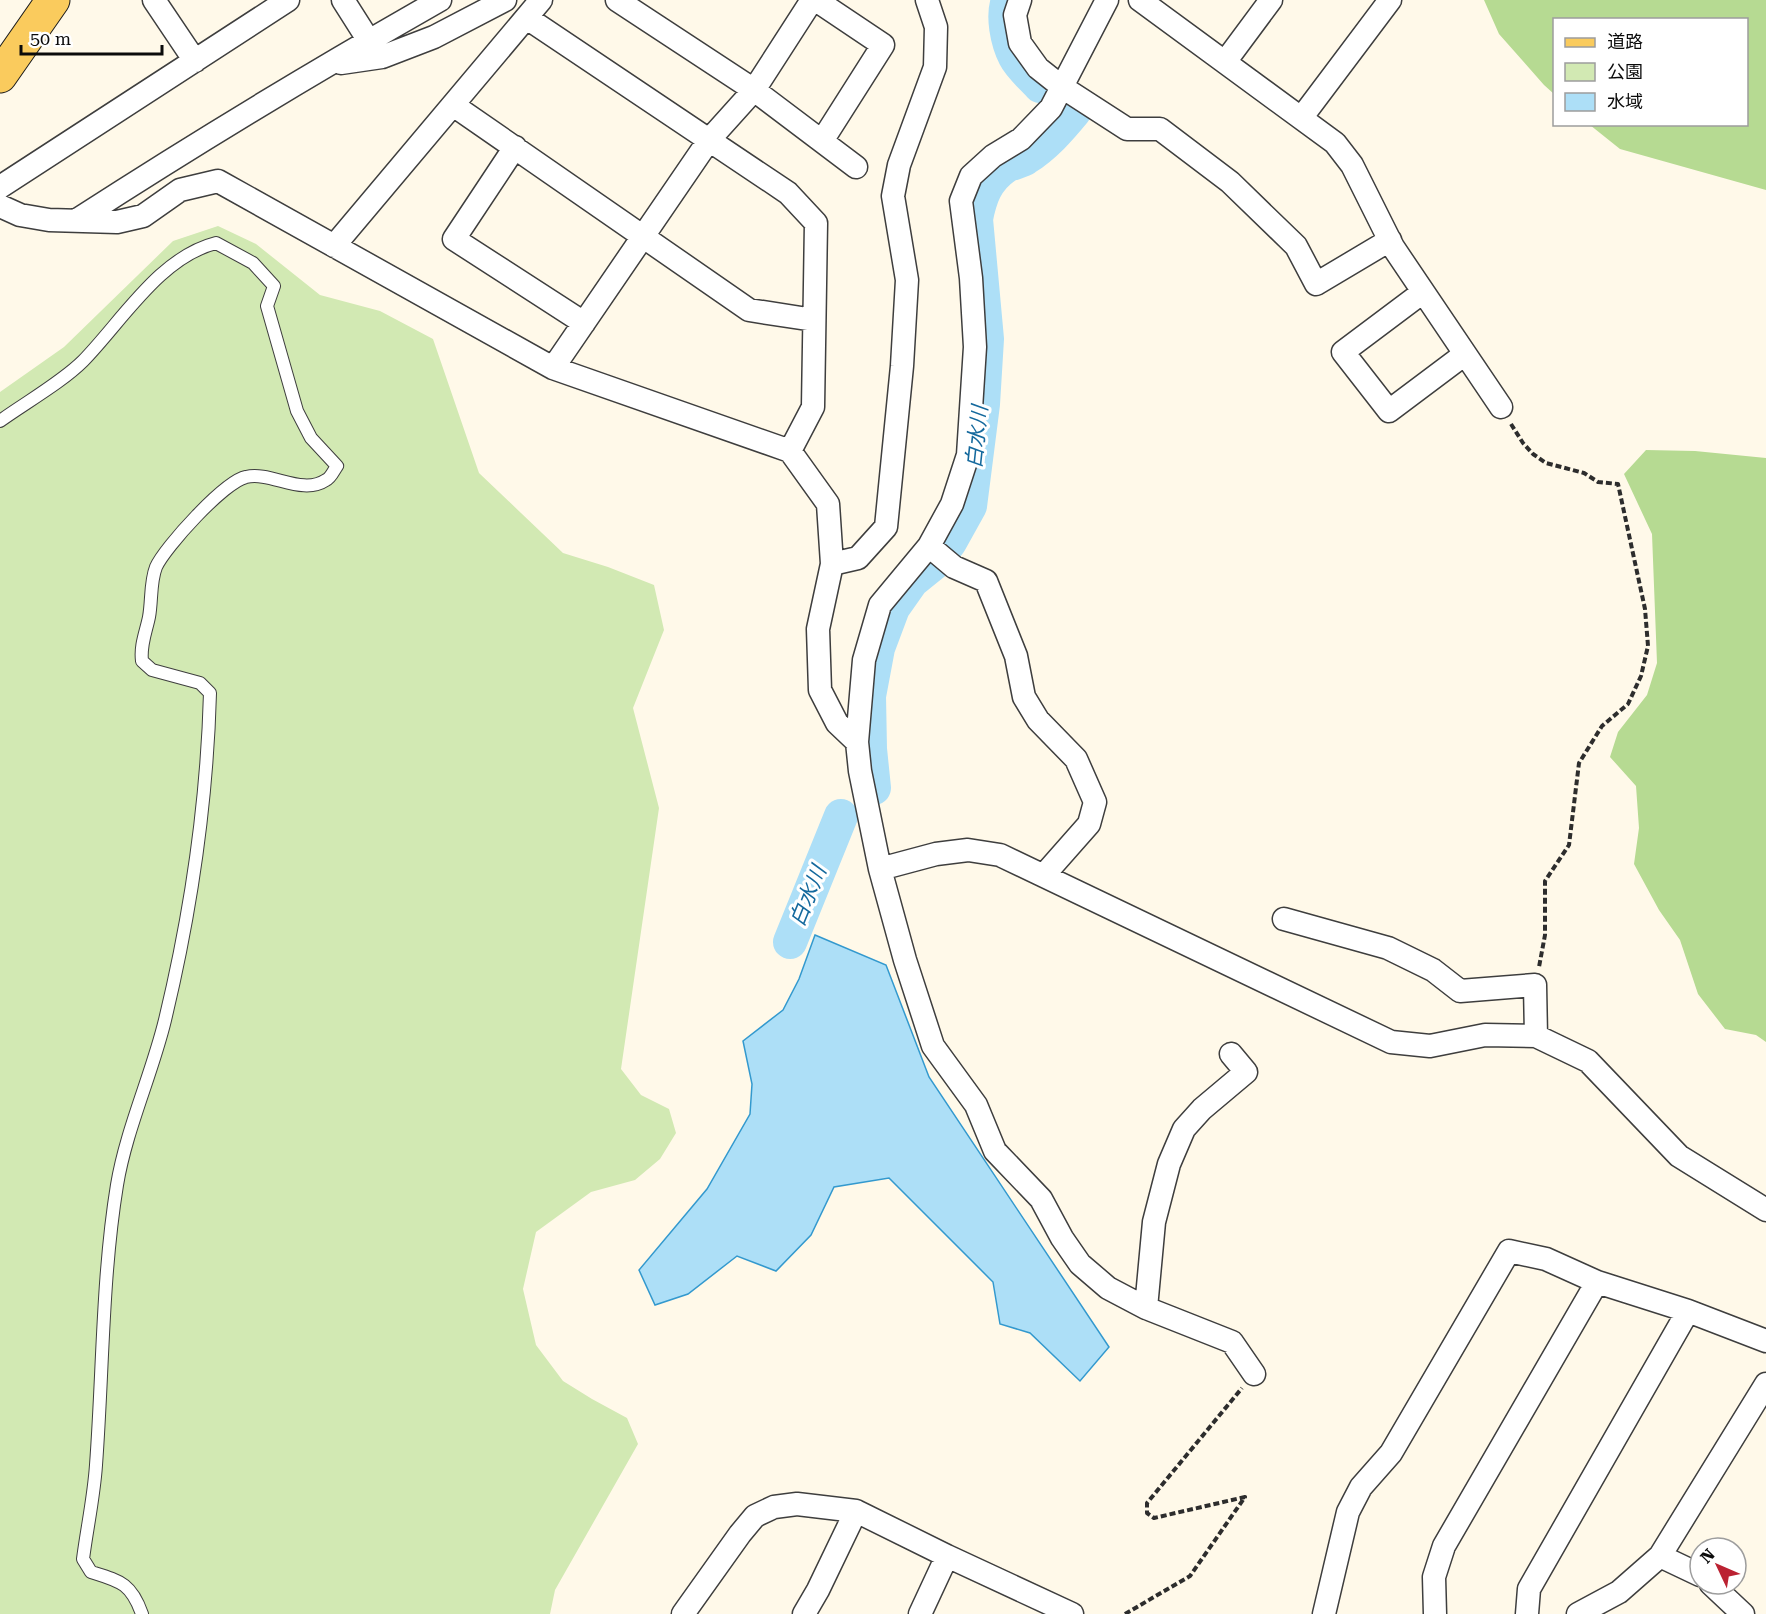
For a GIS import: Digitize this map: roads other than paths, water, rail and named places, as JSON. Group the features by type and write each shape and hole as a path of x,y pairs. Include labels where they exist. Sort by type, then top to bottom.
{"main road":[{"path":"0,76 53,0"}],"street":[{"path":"154,0 195,61"},
{"path":"0,187 288,0"},
{"path":"343,0 369,41"},
{"path":"77,220 327,64 440,0"},
{"path":"327,64 381,57 435,37 506,0"},
{"path":"334,246 541,0"},
{"path":"617,0 754,90 856,167"},
{"path":"553,368 709,140 754,90 814,0 883,45 822,141"},
{"path":"832,564 858,558 886,527 908,280 893,196 899,165 935,67 936,27 927,0"},
{"path":"1020,0 1015,15 1020,43 1038,68 1062,87 1127,129 1160,129 1230,182 1296,246 1316,284 1390,240"},
{"path":"1107,0 1051,108 1021,140 993,156 971,176 962,201 971,278 975,347 968,455 952,504 929,546 880,605 864,660 857,742 860,771 880,869 905,960 933,1046 976,1105 995,1151 1041,1199 1062,1238 1080,1264 1108,1288 1146,1308 1232,1342 1254,1374"},
{"path":"1225,62 1271,0"},
{"path":"1302,117 1390,0"},
{"path":"1145,1 1335,142 1352,165 1390,240 1501,407"},
{"path":"527,18 788,193 816,223 813,407 790,451"},
{"path":"453,105 749,310 814,320"},
{"path":"515,147 454,238 584,323"},
{"path":"0,206 20,214 49,220 117,222 143,216 180,190 218,181 553,368 790,451 828,504 832,564 818,629 820,690 837,723 857,742"},
{"path":"1423,292 1343,352 1389,411 1465,354"},
{"path":"929,546 954,567 986,581 1016,656 1024,698 1038,720 1076,759 1095,802 1089,824 1044,875"},
{"path":"880,869 936,854 968,850 1000,855 1391,1042 1430,1046 1485,1035 1536,1036 1588,1060 1679,1156 1766,1210"},
{"path":"1284,920 1388,948 1433,970 1460,991 1535,985 1536,1036"},
{"path":"1146,1308 1154,1222 1169,1164 1184,1129 1202,1109 1246,1072 1231,1054"},
{"path":"1324,1614 1348,1512 1361,1487 1391,1453 1509,1251 1546,1259 1597,1282 1688,1311 1766,1341"},
{"path":"1435,1614 1434,1577 1444,1546 1597,1282"},
{"path":"1527,1614 1529,1589 1688,1311"},
{"path":"1578,1614 1619,1592 1660,1556 1766,1384"},
{"path":"683,1614 755,1516 774,1507 796,1504 856,1511 946,1556 1036,1606 1072,1614"},
{"path":"804,1614 856,1511"},
{"path":"920,1614 946,1556"},
{"path":"1660,1556 1688,1569"},
{"path":"1724,1596 1743,1614"}],"lane":[{"path":"0,421 81,363 165,271 199,247 216,243 253,263 274,286 267,306 297,411 311,438 337,466 328,480 313,486 246,476 223,490 178,537 156,567 150,615 141,650 142,661 152,670 200,683 210,693 208,755 200,830 181,948 164,1022 117,1182 108,1253 96,1468 83,1559 91,1572 118,1580 132,1590 142,1614"}],"water":[{"path":"815,935 886,965 929,1077 1109,1347 1080,1381 1030,1333 1000,1324 993,1282 889,1178 834,1187 811,1235 776,1271 737,1256 688,1294 655,1305 639,1270 707,1189 750,1114 752,1084 743,1041 783,1010 799,979"}],"waterway":[{"name":"白水川","path":"1008,0 1005,21 1012,51 1020,64 1040,86"},
{"name":"白水川","path":"874,788 870,749 869,696 878,648 893,608 912,581 933,564 950,542 970,506 983,404 987,339 976,219 980,204 985,190 998,172 1033,153 1063,125 1074,112 1066,106"},
{"name":"白水川","path":"790,942 841,816"}]}
